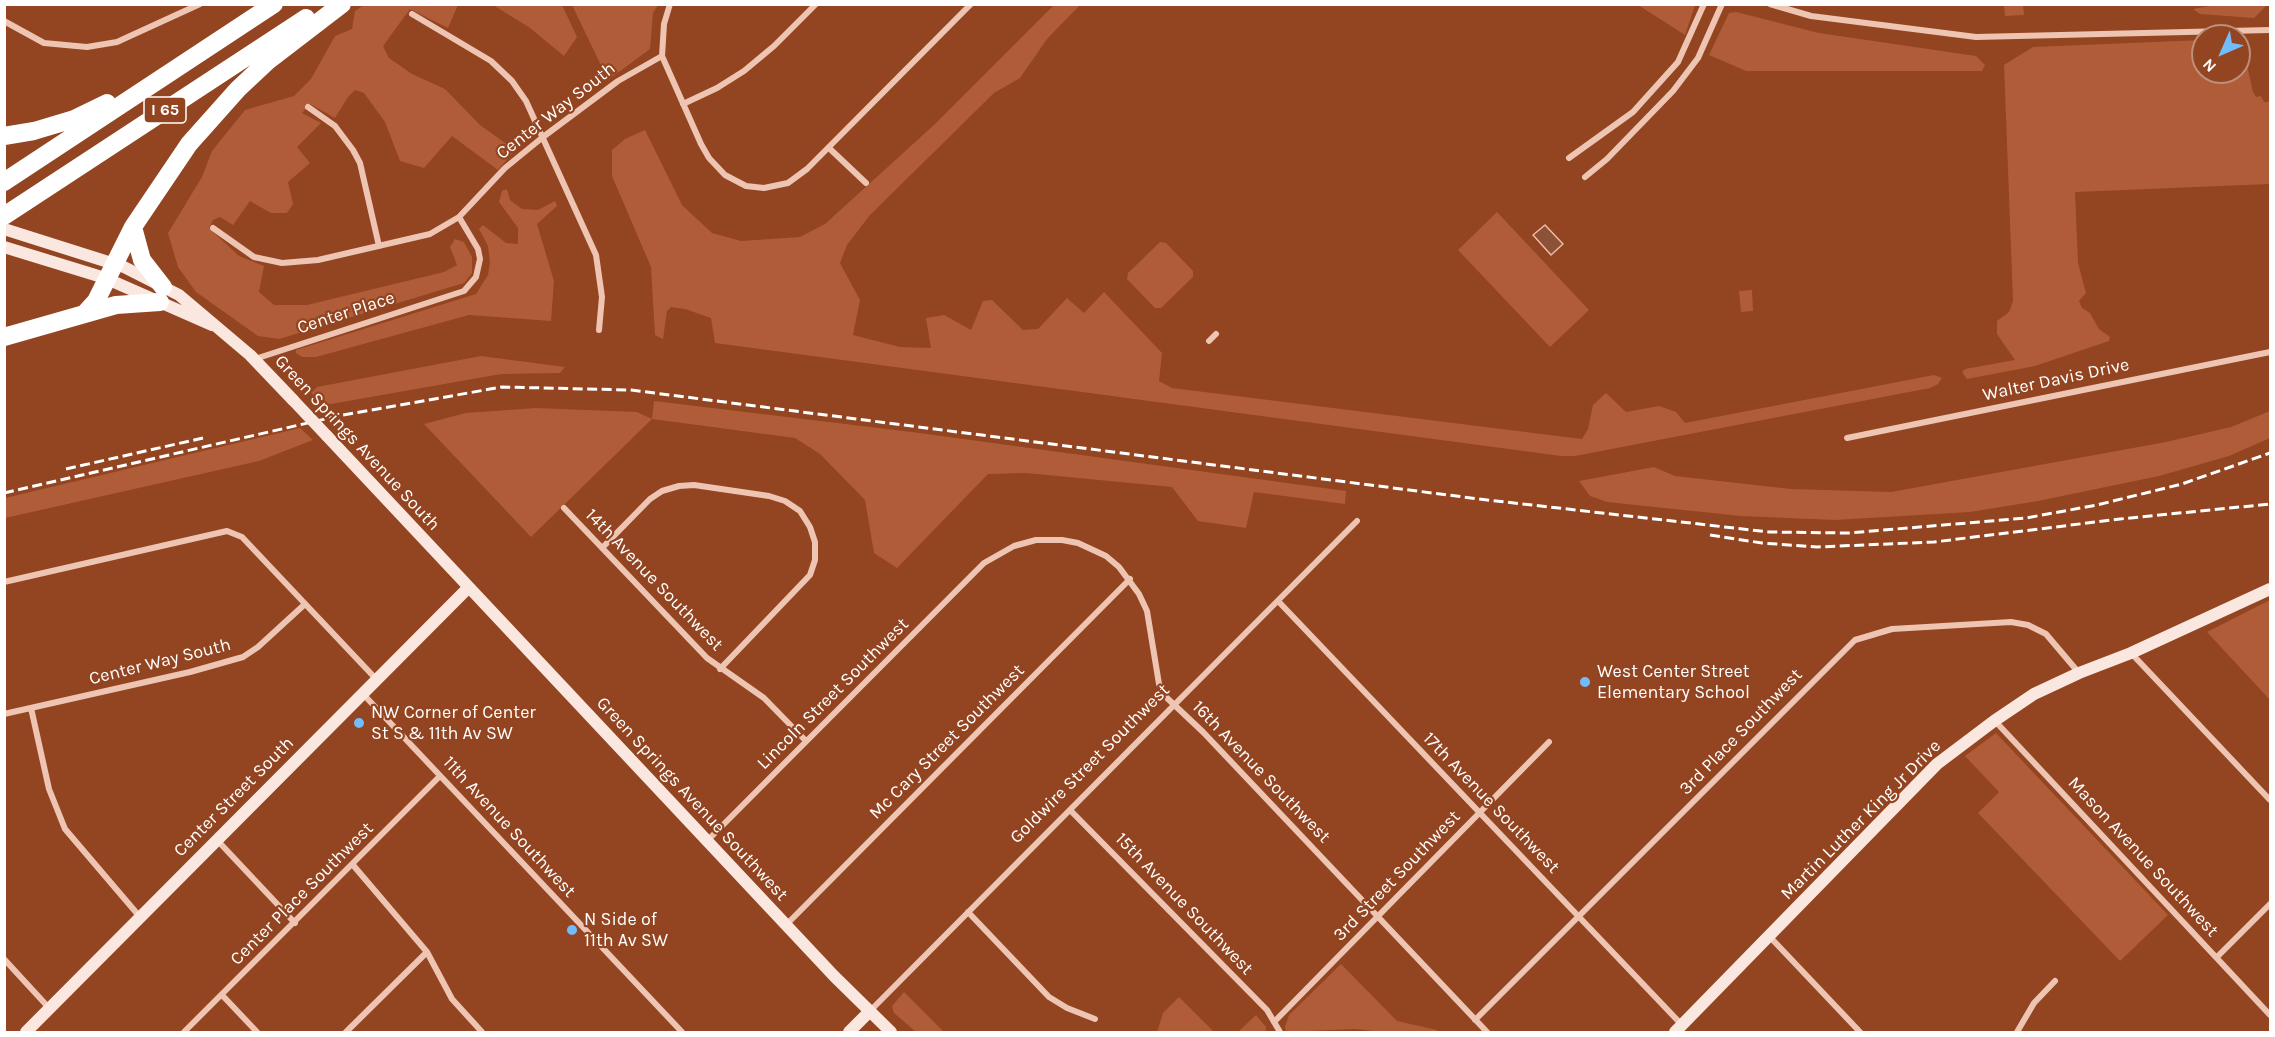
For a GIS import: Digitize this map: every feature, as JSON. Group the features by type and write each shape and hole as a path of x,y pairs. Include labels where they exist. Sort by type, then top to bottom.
{"highway":[{"name":"I 65","path":"4,182 274,4"},
{"name":"I 65","path":"4,216 326,4"},
{"path":"86,313 96,301 133,227 189,144 238,89 268,60 342,4"},
{"path":"4,136 34,131 74,119 170,72"},
{"path":"4,337 162,294 142,260 133,227"}],"main road":[{"name":"Green Springs Avenue South","path":"4,229 54,244 202,312 255,359 468,588"},
{"name":"Green Springs Avenue South","path":"4,247 42,258 109,271"},
{"name":"Center Street South","path":"26,1032 468,588"},
{"name":"Green Springs Avenue Southwest","path":"468,588 786,925 891,1032"},
{"name":"Martin Luther King Jr Drive","path":"1679,1029 1937,764 1994,721 2034,694 2079,672 2130,653 2271,589"},
{"name":"Goldwire Street Southwest","path":"849,1032 869,1012"}],"street":[{"path":"4,21 44,43 87,47 117,42 200,4"},
{"path":"670,4 664,24 662,56 713,163 725,176 746,186 764,188 788,183 807,170 971,4"},
{"path":"683,104 717,88 759,60 816,4"},
{"path":"1569,158 1633,112 1678,62 1704,4"},
{"path":"1585,177 1606,159 1673,91 1698,58 1722,4"},
{"path":"1770,4 1811,16 1976,37 2271,30"},
{"path":"412,14 479,53 502,70 519,89 596,255 602,297 599,330"},
{"name":"Center Way South","path":"213,228 254,257 282,263 318,260 430,234 459,217 505,168 543,137 618,81 662,56"},
{"path":"308,107 335,126 360,163 379,246"},
{"path":"829,148 866,183"},
{"name":"Center Place","path":"255,359 464,291 471,285 479,269 478,249 459,217"},
{"path":"1209,341 1216,334"},
{"name":"Walter Davis Drive","path":"1847,438 2271,352"},
{"path":"602,548 650,499 662,491 679,486 694,485 769,496 785,501 800,512 810,527 815,542 815,560 810,575 720,669"},
{"name":"14th Avenue Southwest","path":"564,508 720,669 759,693 806,741"},
{"name":"Goldwire Street Southwest","path":"869,1012 1357,521"},
{"path":"4,582 227,531 242,537 377,680"},
{"name":"16th Avenue Southwest","path":"978,568 1014,546 1036,540 1062,540 1091,548 1106,556 1130,579 1147,610 1159,684 1175,705 1487,1032"},
{"name":"Lincoln Street Southwest","path":"708,840 978,568"},
{"name":"Mc Cary Street Southwest","path":"786,925 1130,579"},
{"name":"17th Avenue Southwest","path":"1278,601 1579,918 1679,1029"},
{"name":"Center Way South","path":"4,714 190,672 243,657 258,647 305,604"},
{"name":"3rd Place Southwest","path":"1475,1020 1855,640 1892,629 2011,622 2028,625 2046,634 2079,672"},
{"path":"2130,653 2271,800"},
{"name":"11th Avenue Southwest","path":"363,694 682,1032"},
{"path":"31,708 49,789 61,823 72,840 140,917"},
{"name":"Mason Avenue Southwest","path":"1994,721 2271,1015"},
{"name":"3rd Street Southwest","path":"1274,1022 1549,742"},
{"name":"Center Place Southwest","path":"184,1032 440,777"},
{"name":"15th Avenue Southwest","path":"1070,810 1267,1010 1274,1022"},
{"path":"217,840 295,923"},
{"path":"352,865 427,952 452,999 482,1032"},
{"path":"2217,957 2271,904"},
{"path":"968,912 1049,997 1067,1008 1095,1019"},
{"path":"1770,937 1860,1032"},
{"path":"346,1032 427,952"},
{"path":"4,959 50,1009"},
{"path":"2017,1032 2034,1003 2055,981"},
{"path":"222,995 257,1032"},
{"path":"1274,1022 1280,1032"}],"shaded area":[{"path":"364,5 458,5 448,28 410,9 383,46 389,58 412,74 445,89 480,125 515,150 498,170 452,136 424,168 400,161 385,122 364,93 355,90 335,118 310,104 302,113 321,123 297,147 310,163 288,182 293,204 287,213 271,213 250,201 233,225 220,217 213,220 209,228 239,256 264,266 259,292 274,305 307,305 444,272 457,265 450,247 455,239 464,242 472,257 472,273 464,283 279,339 258,336 196,292 178,267 168,233 202,177 212,151 245,110 294,96 311,79 335,36 352,29 355,11"},
{"path":"493,5 562,5 577,37 564,56 530,28"},
{"path":"572,5 658,5 653,13 650,49 608,80"},
{"path":"1054,5 1080,5 1047,39 1020,78 994,93 870,215 847,245 840,263 860,300 853,335 900,347 931,348 926,318 944,315 971,330 983,301 992,300 1023,330 1038,329 1067,298 1084,313 1104,292 1162,353 1159,381 1172,388 1582,439 1588,429 1593,405 1606,393 1626,412 1659,406 1676,412 1685,423 1934,375 1942,378 1938,384 1930,388 1575,456 1561,456 715,343 711,318 671,307 667,311 663,339 655,335 651,267 612,176 612,150 625,139 645,130 682,205 712,233 741,241 800,237 825,224 935,124"},
{"path":"1638,5 1695,5 1685,35"},
{"path":"2004,5 2023,5 2024,15 2005,16"},
{"path":"2215,5 2267,5 2254,18 2200,14 2193,9"},
{"path":"1736,12 1819,33 1976,56 1985,65 1982,71 1746,71 1709,55 1729,13"},
{"path":"2191,40 2191,84 2251,83 2256,97 2261,96 2264,102 2270,102 2270,184 2075,192 2078,263 2086,293 2079,301 2082,308 2090,313 2099,329 2110,337 2109,341 2035,366 1967,379 1962,372 1965,369 2015,360 1997,334 1997,321 2009,312 2013,301 2004,65 2033,47"},
{"path":"507,189 510,200 522,209 538,210 555,201 557,206 537,224 554,281 551,321 469,315 316,357 302,357 296,353 296,350 476,294 488,275 490,262 488,246 479,229 483,225 506,243 518,244 518,228 499,202 502,191"},
{"path":"1497,212 1589,310 1550,347 1458,250"},
{"path":"1545,225 1563,244 1551,255 1533,235"},
{"path":"1160,242 1166,243 1193,271 1193,277 1161,308 1155,308 1127,279 1128,273"},
{"path":"1752,290 1753,311 1741,312 1739,291"},
{"path":"481,356 565,367 560,373 501,374 331,404 323,403 311,393 317,387"},
{"path":"654,401 912,432 1346,491 1345,504 1254,492 1246,528 1198,521 1172,487 1026,473 988,474 897,568 874,553 865,500 820,454 795,438 652,419"},
{"path":"536,408 637,412 652,419 531,537 424,424 466,413"},
{"path":"2270,411 2270,438 2229,456 2159,476 2038,501 1970,512 1835,520 1741,516 1607,502 1590,496 1579,481 1654,467 1675,476 1791,489 1891,492 2166,442 2231,427"},
{"path":"300,428 313,440 259,461 5,518 5,498"},
{"path":"2270,600 2270,700 2207,632"},
{"path":"1996,733 2168,915 2120,961 1978,813 1999,792 1965,756"},
{"path":"1341,964 1397,1021 1437,1030 1436,1032 1384,1032 1355,1029 1286,1032 1285,1027 1289,1015"},
{"path":"904,992 944,1032 916,1032 894,1013 892,1006"},
{"path":"1179,997 1214,1032 1157,1032 1163,1013"},
{"path":"1256,1015 1266,1027 1266,1032 1238,1032"}],"railway":[{"path":"4,493 338,416 502,387 631,390 1479,499 1769,532 1849,533 2026,518 2097,505 2182,484 2270,453"},
{"path":"66,469 203,438"},
{"path":"1710,535 1762,543 1817,547 1934,542 2120,519 2270,504"}],"place":[{"name":"West Center Street Elementary School","path":"1585,682"},
{"name":"NW Corner of Center St S & 11th Av SW","path":"359,723"},
{"name":"N Side of 11th Av SW","path":"572,930"}]}
